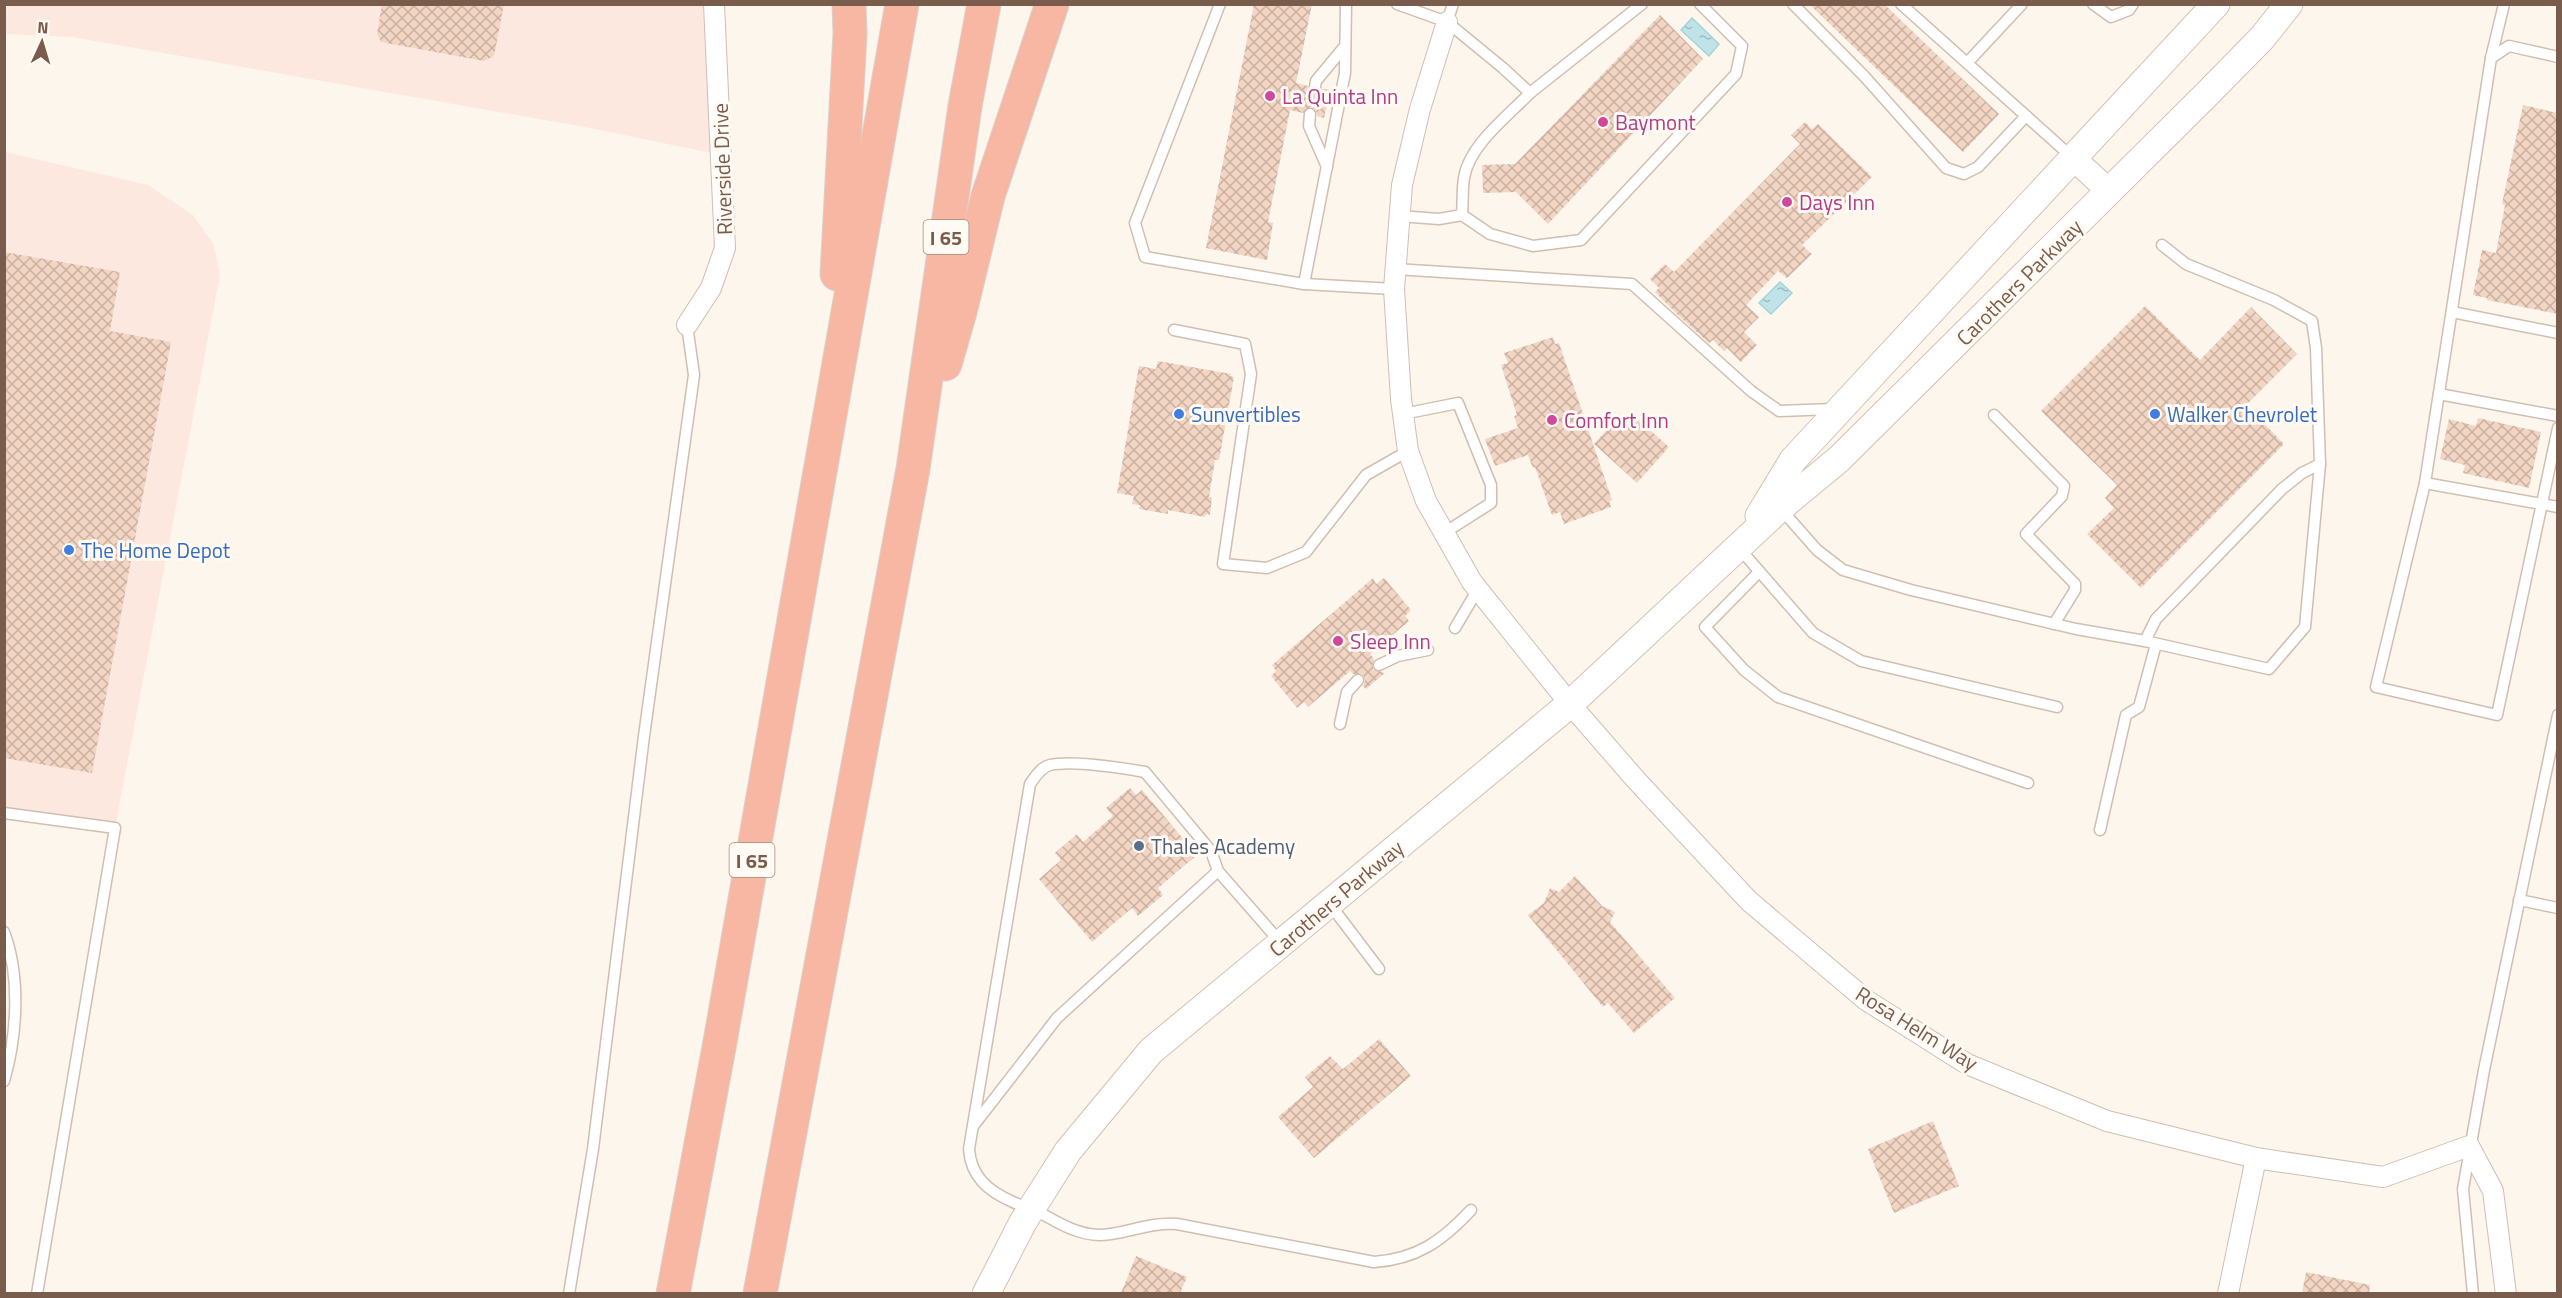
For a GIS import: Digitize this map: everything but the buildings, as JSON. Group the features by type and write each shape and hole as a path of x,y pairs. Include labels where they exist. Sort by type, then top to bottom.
{"highway":[{"path":"829,426 850,34 849,4"},
{"name":"I 65","path":"673,1293 829,426 902,4"},
{"name":"I 65","path":"760,1293 913,469 964,106 984,4"},
{"path":"913,469 960,312 988,196 1052,4"}],"main road":[{"name":"Carothers Parkway","path":"1739,548 1793,460 2216,4"},
{"name":"Carothers Parkway","path":"986,1293 1032,1208 1068,1151 1152,1051 1570,704 1780,508 1839,459 2110,192 2262,38 2289,4"}],"street":[{"name":"Riverside Drive","path":"687,325 711,288 725,248 714,4"},
{"name":"Rosa Helm Way","path":"1450,13 1418,120 1402,185 1395,279 1403,414 1408,451 1426,501 1478,589 1570,704 1749,901 1866,1000 1967,1064 2107,1121 2256,1158 2383,1177 2469,1146"},
{"path":"2073,159 2110,192"},
{"path":"2469,1146 2493,1191 2506,1293"},
{"path":"2228,1293 2256,1158"}],"lane":[{"path":"1220,4 1135,223 1145,258 1304,284 1395,279 1632,284 1750,391 1779,411 1840,409"},
{"path":"1304,284 1345,73 1346,4"},
{"path":"1397,4 1450,13 1530,93"},
{"path":"1462,215 1464,176 1470,161 1483,141 1530,93 1642,4"},
{"path":"1400,216 1439,219 1462,215 1490,234 1533,246 1581,240 1736,74 1742,46 1700,4"},
{"path":"1793,4 1865,77 1946,168 1964,174 1978,167 2026,116"},
{"path":"1901,4 2073,159"},
{"path":"1967,63 2022,4"},
{"path":"2092,4 2111,17 2129,10 2133,4"},
{"path":"2504,4 2492,58 2426,483 2376,687 2497,715 2558,428"},
{"path":"1315,87 1316,81 1346,46"},
{"path":"2492,58 2509,46 2558,57"},
{"path":"1310,114 1309,126 1327,167"},
{"path":"1780,508 1817,550 1843,570 1911,590 2054,624 2150,642 2269,669 2305,627 2320,465 2316,348 2312,321 2274,300 2186,264 2162,245"},
{"path":"2452,312 2558,333"},
{"path":"569,1293 593,1149 644,736 694,375 687,325"},
{"path":"1174,330 1245,344 1251,374 1223,564 1267,568 1306,552 1366,476 1408,451"},
{"path":"2439,394 2558,416"},
{"path":"1403,414 1458,404 1491,485 1491,503 1444,533"},
{"path":"1994,415 2064,486 2062,495 2026,534 2075,584 2075,590 2054,624"},
{"path":"2100,830 2126,715 2139,707 2156,620 2282,489 2302,473 2320,465"},
{"path":"2426,483 2558,507"},
{"path":"1739,548 1812,633 1861,661 2057,707"},
{"path":"1759,572 1705,627 1744,670 1778,697 2028,783"},
{"path":"1455,628 1478,589"},
{"path":"1379,665 1398,656 1428,650"},
{"path":"1340,724 1347,692 1358,680"},
{"path":"2473,1293 2463,1189 2469,1146 2519,900 2555,741 2558,715"},
{"path":"1281,943 1218,871 1211,851 1145,772 1107,766 1050,765 1040,771 1030,784 969,1149 970,1164 978,1178 999,1195 1032,1208 1062,1226 1081,1233 1101,1235 1157,1223 1177,1224 1374,1262 1398,1260 1431,1245 1471,1210"},
{"path":"4,813 116,828 37,1293"},
{"path":"973,1126 1057,1017 1218,871"},
{"path":"2519,900 2558,908"},
{"path":"1329,903 1379,969"},
{"path":"4,932 12,964 14,1015 10,1062 4,1081"}],"shaded area":[{"path":"5,4 714,5 721,155 590,128 72,37 5,34"},
{"path":"5,152 148,185 193,215 214,245 220,275 115,828 5,813"}],"water":[{"path":"1692,18 1719,44 1709,56 1681,30"},
{"path":"1780,282 1792,293 1771,314 1759,303"}],"place":[{"name":"La Quinta Inn","path":"1270,96"},
{"name":"Baymont","path":"1603,122"},
{"name":"Days Inn","path":"1787,202"},
{"name":"Sunvertibles","path":"1179,414"},
{"name":"Walker Chevrolet","path":"2155,414"},
{"name":"Comfort Inn","path":"1552,420"},
{"name":"The Home Depot","path":"69,550"},
{"name":"Sleep Inn","path":"1338,641"},
{"name":"Thales Academy","path":"1139,846"}]}
